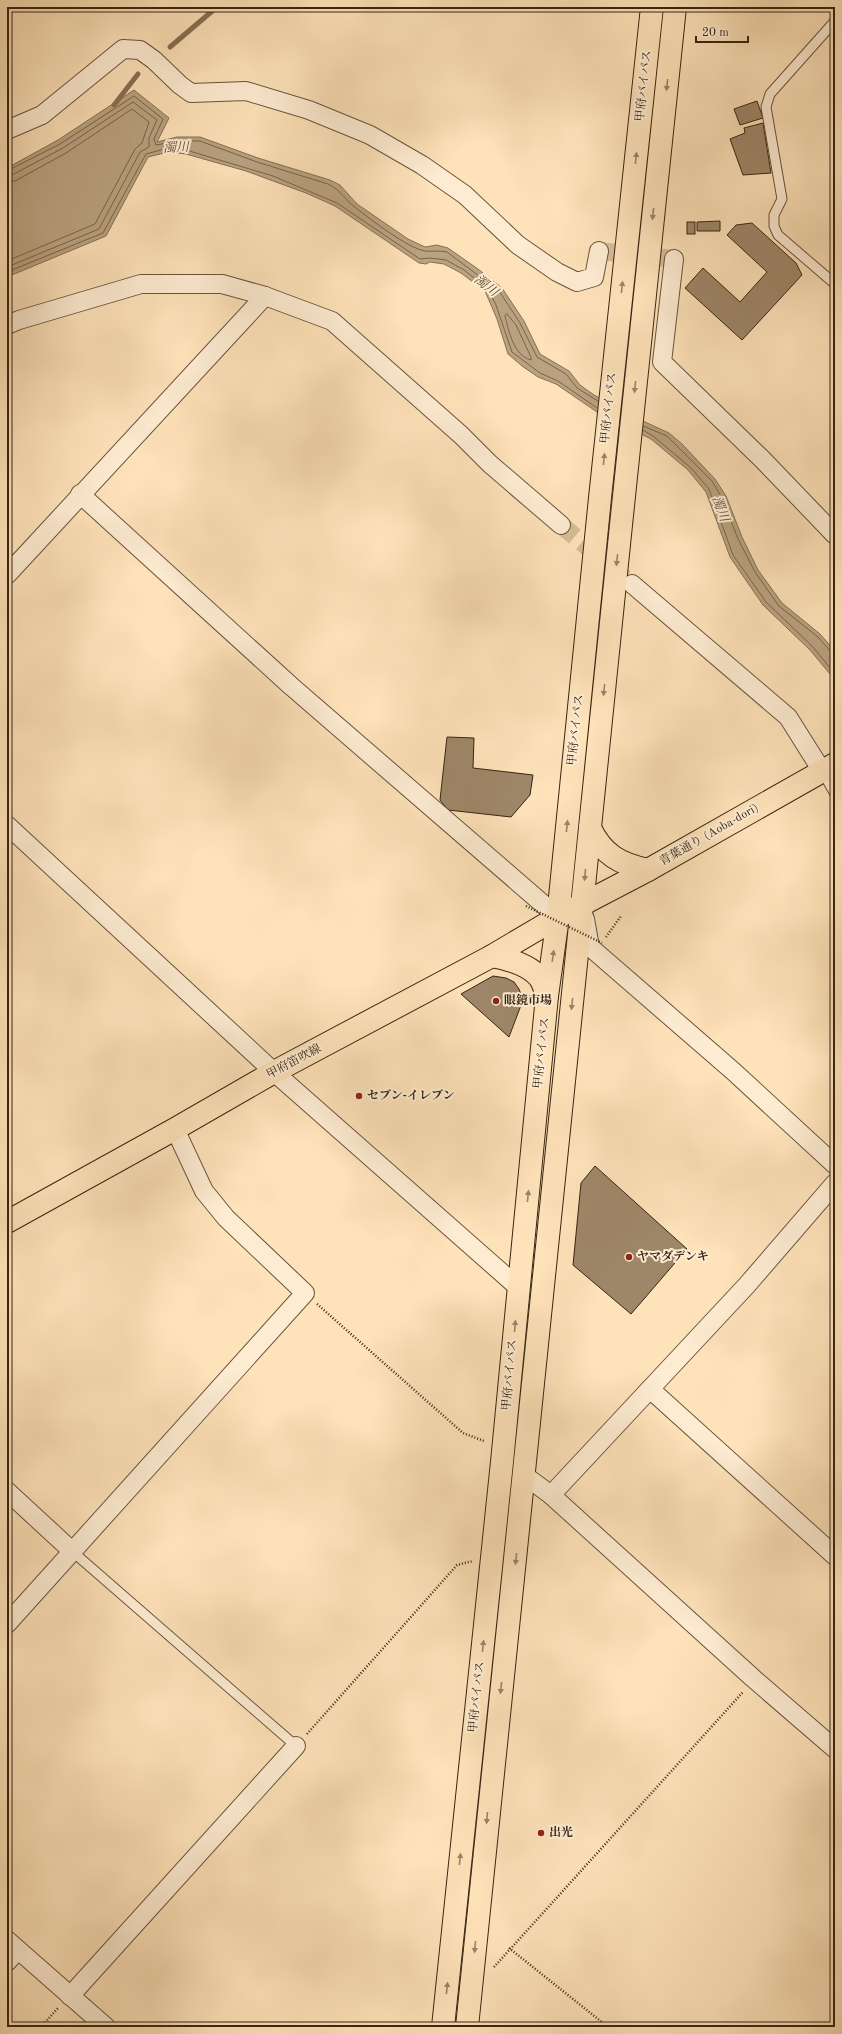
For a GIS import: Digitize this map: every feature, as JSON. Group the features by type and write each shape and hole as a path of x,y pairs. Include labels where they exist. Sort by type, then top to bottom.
{"main road":[{"name":"甲府バイパス","path":"443,2027 493,1556 547,996 558,917 600,498 652,7"},
{"name":"甲府バイパス","path":"467,2027 488,1807 520,1520 621,522 675,7"},
{"name":"青葉通り (Aoba-dori)","path":"583,905 648,870 829,767"},
{"path":"590,828 596,840 613,858 630,866 648,870"},
{"name":"甲府笛吹線","path":"7,1222 175,1129 274,1072 492,956 558,917 583,905"},
{"path":"492,956 511,960 539,976 547,996"}],"street":[{"path":"7,130 42,115 123,49 140,50 154,60 180,85 191,93 246,91 309,110 370,136 422,165 465,195 518,245 557,272 577,282 594,277 599,251"},
{"path":"674,258 662,362 762,459 835,535"},
{"path":"7,325 19,320 141,284 222,284 265,296 332,321 461,435 490,464 561,525"},
{"path":"7,575 80,494 265,296"},
{"path":"80,494 291,686 558,917"},
{"path":"632,584 788,717 829,767"},
{"path":"7,825 274,1072 519,1288"},
{"path":"583,905 590,947 733,1071 835,1165"},
{"path":"7,1624 305,1293 226,1218 204,1191 175,1129"},
{"path":"551,1495 747,1285 835,1183"},
{"path":"650,1389 835,1556"},
{"path":"524,1480 551,1495 754,1679 835,1749"},
{"path":"7,1491 73,1552"},
{"path":"70,1996 296,1746"},
{"path":"11,1951 70,1996 106,2027"}],"lane":[{"path":"835,21 770,94 766,107 782,199 774,215 774,226 778,235 835,284"},
{"path":"829,767 835,794"},
{"path":"73,1552 296,1746"}],"path":[{"path":"526,906 602,943 621,916"},
{"path":"305,1293 463,1433 503,1455"},
{"path":"296,1746 457,1565 493,1556"},
{"path":"490,1972 509,1948 754,1679"},
{"path":"509,1948 608,2027"},
{"path":"42,2027 70,1996"}],"water":[{"name":"濁川","path":"134,90 169,118 157,142 177,137 200,137 258,158 330,180 340,185 357,204 408,239 425,247 437,245 448,248 502,288 524,321 540,354 569,371 580,385 594,395 669,433 682,444 715,479 726,496 742,537 758,570 782,603 820,634 835,651 835,680 810,650 763,605 730,557 706,492 688,470 651,439 597,412 556,384 538,377 508,354 497,319 485,291 461,273 444,264 430,262 426,264 419,263 335,206 306,193 246,171 186,154 168,152 148,157 106,236 7,277 7,168 58,140"}],"building":[{"path":"757,101 763,118 740,125 734,109"},
{"path":"763,123 771,173 743,175 730,139 745,133 744,128"},
{"path":"720,221 720,231 697,231 697,222"},
{"path":"687,222 695,222 695,234 687,234"},
{"path":"752,223 796,263 802,275 742,340 685,288 703,268 740,302 767,272 727,235 736,225"},
{"path":"447,737 474,738 473,768 533,775 530,795 511,817 448,810 440,800"},
{"path":"493,976 506,978 514,982 519,989 523,1000 509,1037 461,994"},
{"path":"595,1166 687,1249 631,1314 573,1265 581,1183"}],"waterway":[{"path":"170,47 217,7"},
{"path":"246,7 252,9 259,7"},
{"path":"114,105 138,74"}],"tunnel":[{"path":"599,251 674,259"},
{"path":"561,525 625,578"}],"place":[{"name":"眼鏡市場","path":"496,1001"},
{"name":"セブン-イレブン","path":"359,1096"},
{"name":"ヤマダデンキ","path":"629,1257"},
{"name":"出光","path":"541,1833"}]}
